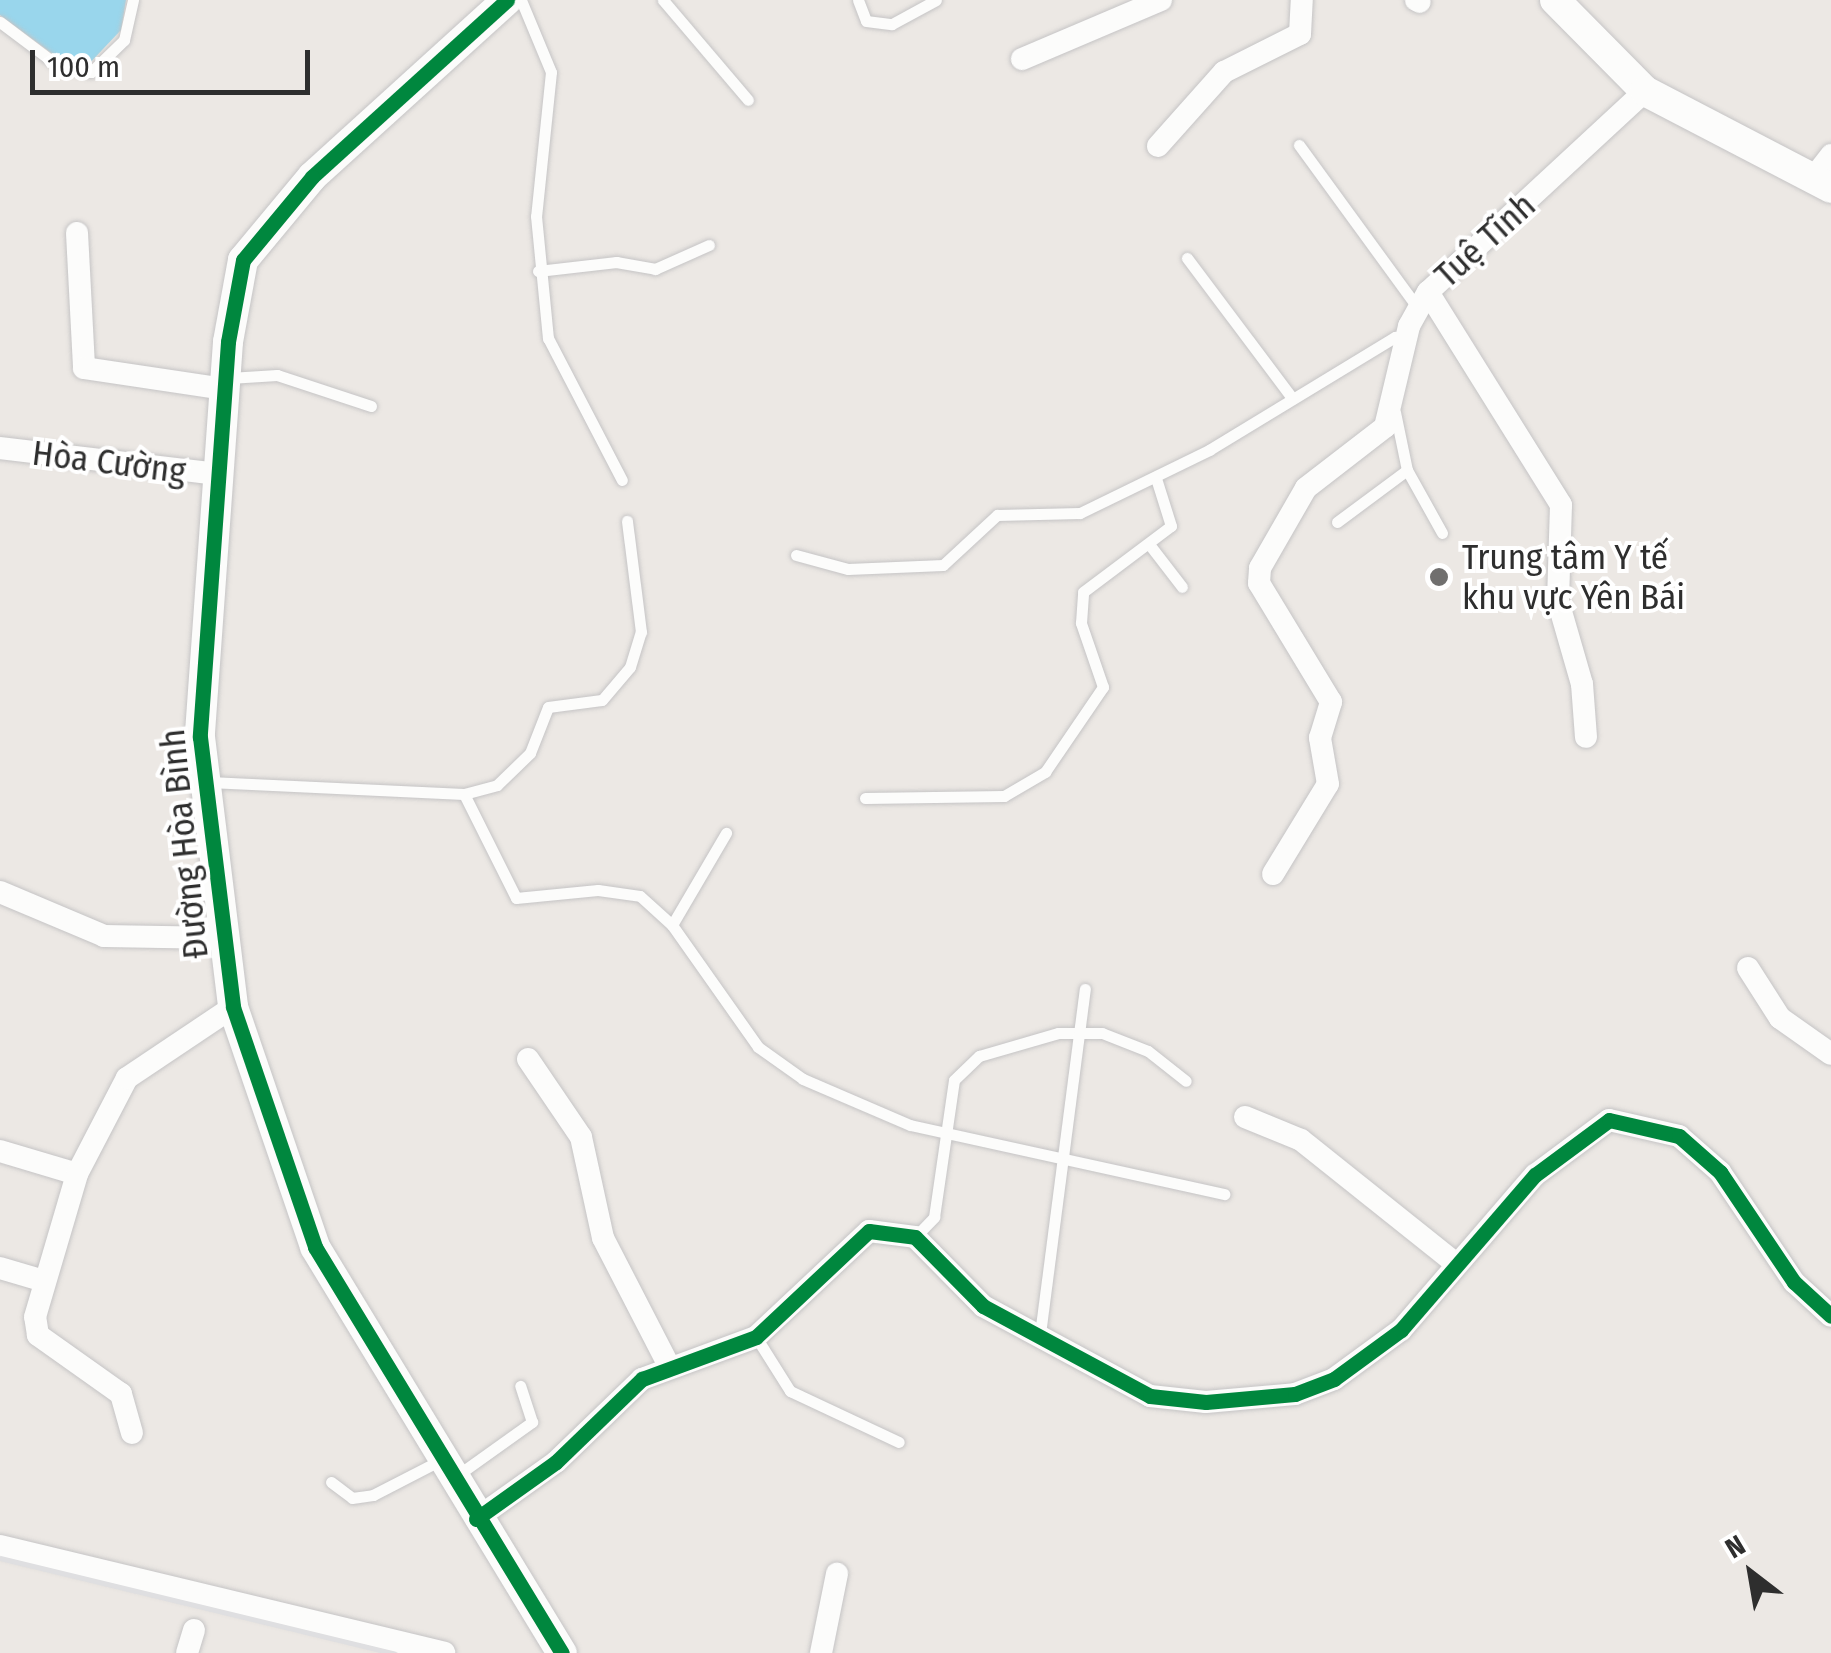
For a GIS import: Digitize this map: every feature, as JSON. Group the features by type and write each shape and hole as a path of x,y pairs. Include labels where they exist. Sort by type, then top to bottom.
{"street":[{"name":"Đường Hòa Bình","path":"507,0 312,177 243,260 224,384 203,782 233,1008 315,1247 476,1520 562,1653"},
{"path":"1022,59 1161,0"},
{"path":"1158,146 1224,72 1300,34 1302,0"},
{"path":"1555,0 1645,91 1825,173"},
{"name":"Tuệ Tĩnh","path":"1394,408 1404,347 1423,300 1645,91"},
{"path":"77,233 84,368 224,384"},
{"path":"1423,300 1561,504 1558,601 1582,684 1586,737"},
{"path":"1273,874 1328,784 1320,738 1330,702 1259,583 1260,568 1306,488 1385,427 1394,408"},
{"name":"Hòa Cường","path":"0,448 219,474"},
{"path":"0,892 104,936 221,938"},
{"path":"1748,968 1780,1018 1831,1054"},
{"path":"132,1433 115,1388 38,1334 44,1280 76,1174 148,1056 233,1008"},
{"path":"528,1059 581,1138 604,1238 668,1364"},
{"path":"1244,1117 1301,1140 1454,1262"},
{"path":"476,1520 668,1364 756,1338 869,1231 915,1237 983,1306 1150,1396 1296,1394 1369,1358 1454,1262 1584,1131 1609,1120 1639,1123 1679,1136 1720,1172 1794,1282 1831,1316"},
{"path":"0,1151 76,1174"},
{"path":"0,1268 44,1280"},
{"path":"0,1546 444,1653"},
{"path":"821,1653 837,1574"},
{"path":"187,1653 194,1630"}],"lane":[{"path":"0,22 56,64 91,72 124,40 132,0"},
{"path":"521,0 546,48 552,93 538,271 554,354 622,480"},
{"path":"663,0 748,100"},
{"path":"858,0 866,21 892,24 936,0"},
{"path":"1299,145 1423,300"},
{"path":"538,271 616,262 656,269 709,244"},
{"path":"1187,258 1292,398"},
{"path":"796,555 848,568 924,570 997,515 1080,514 1156,478 1395,338 1404,347"},
{"path":"224,384 277,374 371,406"},
{"path":"1394,408 1407,470 1442,533"},
{"path":"1338,522 1407,470"},
{"path":"865,798 1004,796 1045,772 1103,687 1081,623 1082,592 1114,562 1152,548 1171,526 1156,478"},
{"path":"203,782 464,794 514,771 548,706 602,700 620,685 641,632 627,521"},
{"path":"1152,548 1182,586"},
{"path":"464,794 516,898 622,892 672,925 758,1047 865,1111 1224,1194"},
{"path":"672,925 726,833"},
{"path":"1040,1334 1073,1032 1084,988"},
{"path":"915,1237 934,1217 944,1132 963,1068 1073,1032 1126,1040 1186,1080"},
{"path":"756,1338 790,1391 899,1442"},
{"path":"330,1482 352,1498 373,1495 446,1470 532,1422 520,1386"}],"water":[{"path":"0,0 126,0 121,30 87,66 69,66 0,15"}],"railway":[{"path":"0,1558 394,1653"}],"cycle path":[{"path":"507,0 312,177 243,260 228,342 200,737 233,1007 315,1247 562,1653"},
{"path":"476,1519 556,1462 642,1379 756,1337 869,1231 915,1237 983,1306 1150,1396 1206,1402 1295,1394 1334,1379 1401,1330 1535,1175 1609,1120 1679,1136 1720,1172 1794,1282 1831,1316"}],"place":[{"name":"Trung tâm Y tế khu vực Yên Bái","path":"1439,577"}]}
